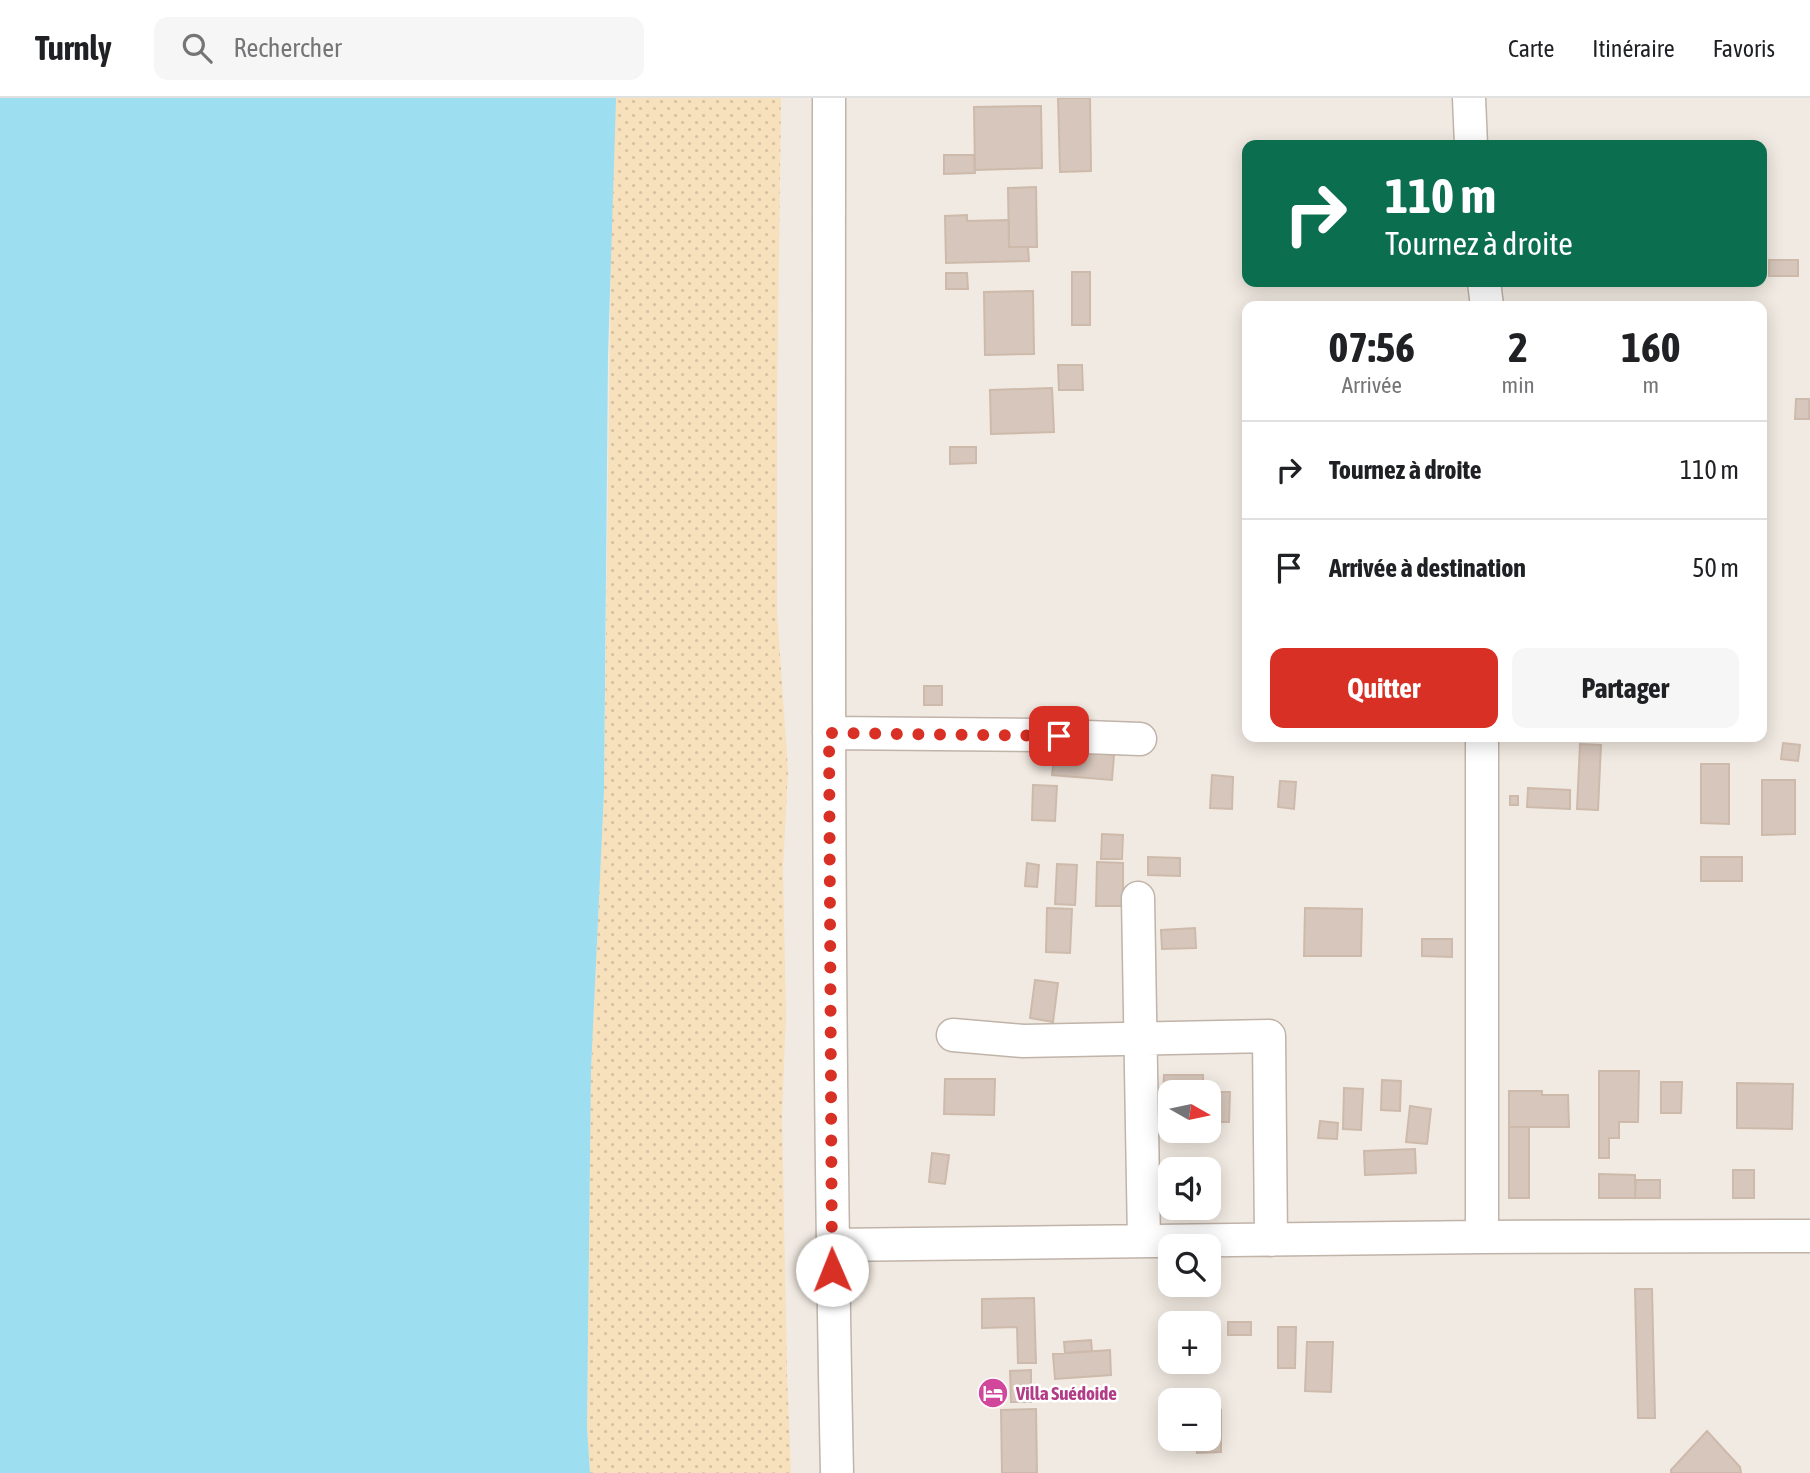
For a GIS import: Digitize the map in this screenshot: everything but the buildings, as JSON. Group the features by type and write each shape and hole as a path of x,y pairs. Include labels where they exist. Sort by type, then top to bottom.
{"street":[{"path":"829,98 829,733 836,1473"},
{"path":"1469,98 1471,140"},
{"path":"829,733 1140,739"},
{"path":"1482,742 1482,1237"},
{"path":"1138,898 1144,1241"},
{"path":"953,1035 1023,1041 1269,1036 1271,1240"},
{"path":"832,1245 1810,1236"}],"sand":[{"path":"613,98 781,98 777,611 788,771 783,870 786,1015 782,1115 791,1473 590,1473 587,1427 591,1070 604,792"}],"water":[{"path":"0,98 616,98 608,356 604,792 591,1070 587,1427 590,1473 0,1473"}],"place":[{"name":"Villa Suédoide","path":"993,1393"}],"route":[{"path":"832,1270 829,733 1059,736"}]}
